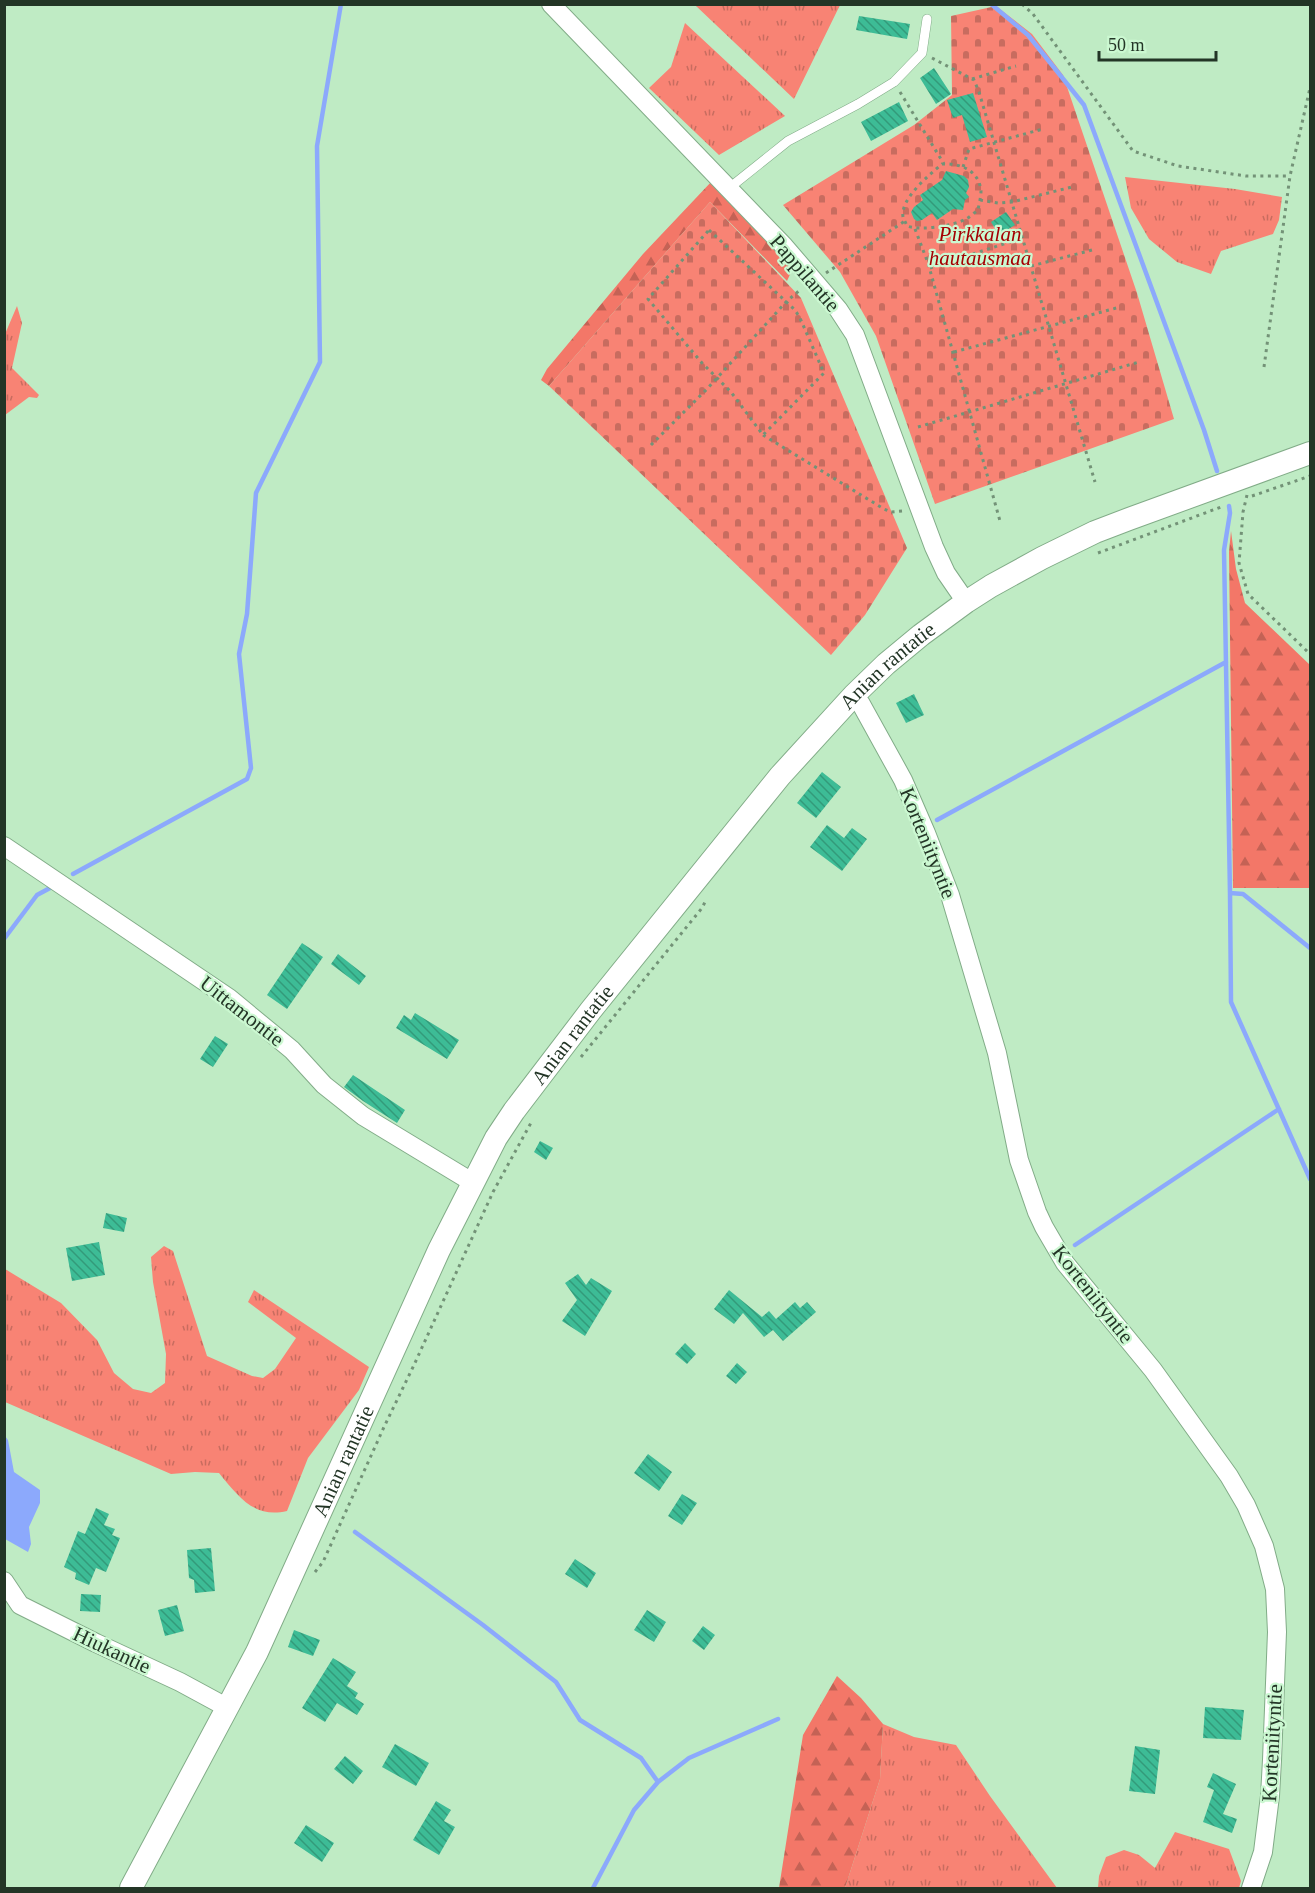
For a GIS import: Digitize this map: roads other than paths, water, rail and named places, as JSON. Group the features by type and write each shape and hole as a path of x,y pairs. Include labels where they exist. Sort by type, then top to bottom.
{"street":[{"name":"Pappilantie","path":"551,4 784,246 836,308 855,335 928,533 946,573 966,602"},
{"name":"Anian rantatie","path":"131,1888 257,1652 439,1250 496,1138 591,1010 780,776 854,695 886,664 966,602 1033,562 1095,532 1311,453"},
{"name":"Korteniityntie","path":"854,695 903,780 950,895 997,1053 1019,1160 1044,1227 1065,1263 1153,1370 1229,1476 1246,1505 1264,1546 1275,1589 1272,1760 1263,1852 1251,1888"},
{"name":"Uittamontie","path":"4,846 229,998 292,1050 324,1085 363,1116 472,1182"},
{"name":"Hiukantie","path":"4,1581 20,1605 180,1682 228,1708"}],"lane":[{"path":"728,189 788,141 894,82 922,53 927,19"}],"water":[{"path":"5,1436 8,1440 14,1472 40,1490 40,1503 29,1527 31,1544 28,1552 5,1539"}],"waterway":[{"path":"73,874 247,779 251,768 239,654 247,614 256,493 320,362 317,146 341,4"},
{"path":"991,4 1028,35 1084,105 1217,471"},
{"path":"1229,506 1224,550 1230,893 1243,894 1310,948"},
{"path":"937,820 1226,662"},
{"path":"4,939 37,895 50,888"},
{"path":"1230,893 1231,1002 1310,1179"},
{"path":"1075,1245 1279,1109"},
{"path":"355,1532 483,1625 556,1682 580,1720 641,1758 658,1782"},
{"path":"593,1888 634,1810 658,1782 689,1758 778,1719"}],"park label":[{"name":"Pirkkalan hautausmaa","path":"980,246"}]}
